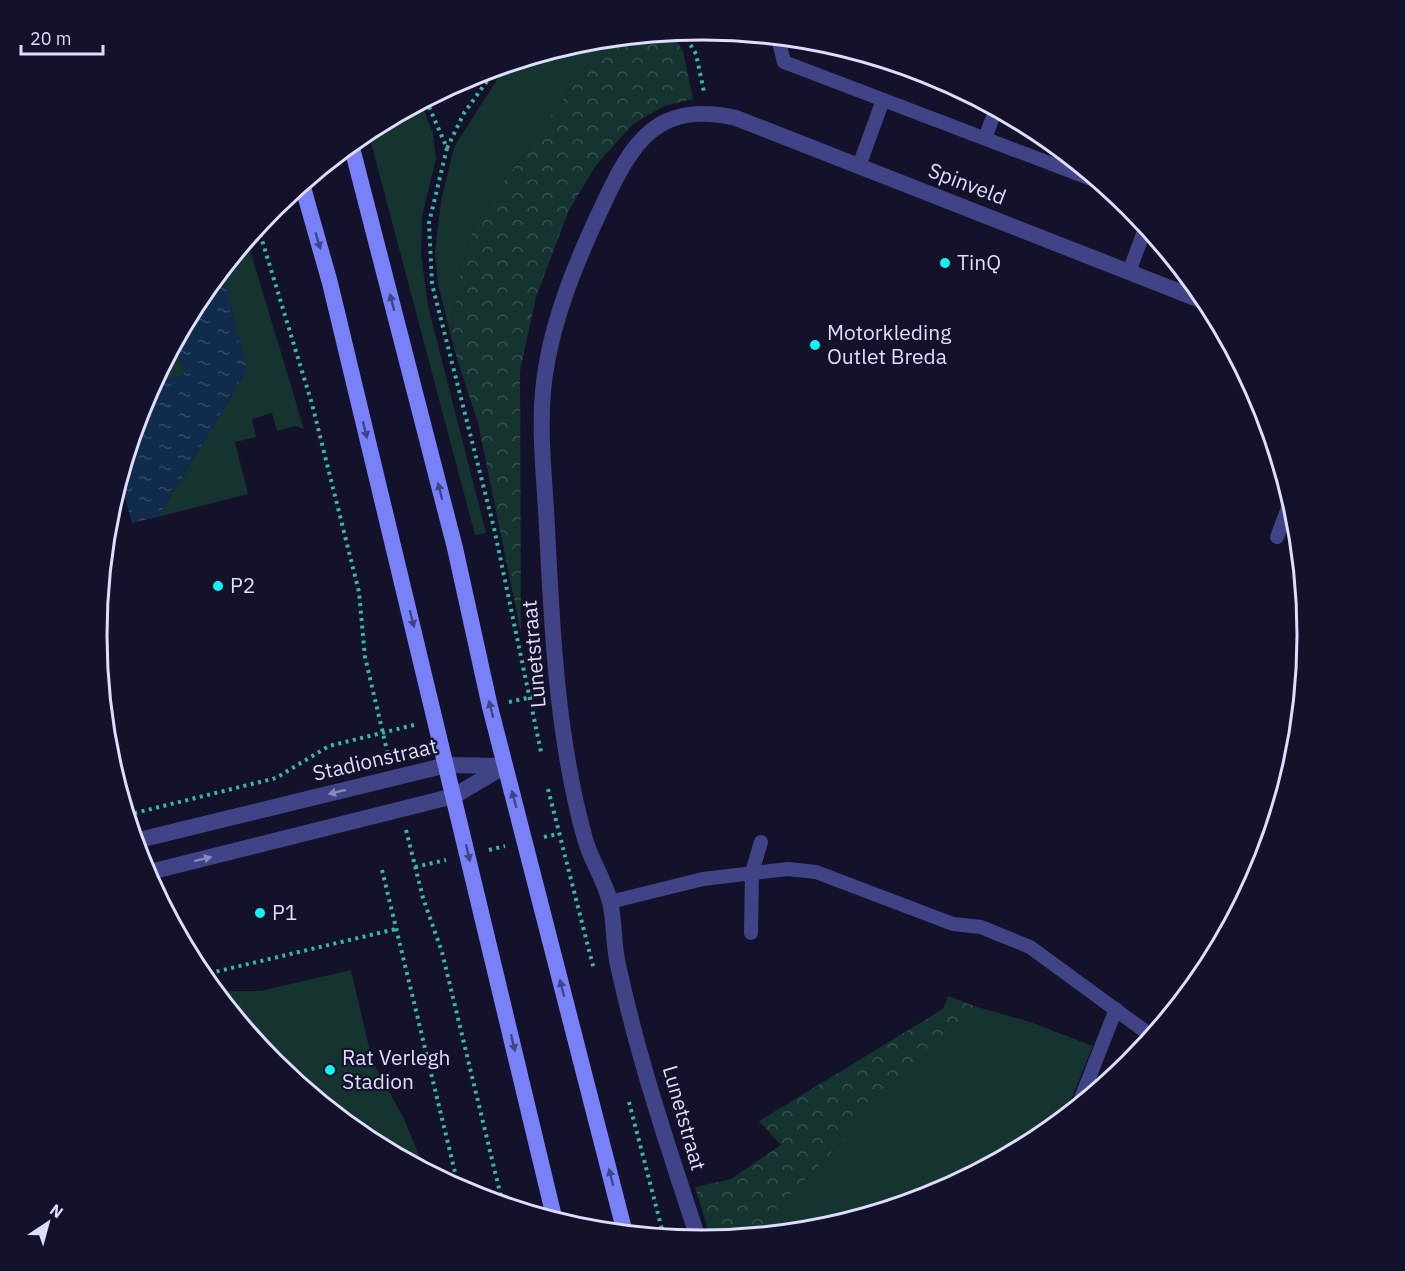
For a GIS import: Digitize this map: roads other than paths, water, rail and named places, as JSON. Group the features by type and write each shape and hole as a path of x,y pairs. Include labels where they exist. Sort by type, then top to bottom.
{"main road":[{"path":"354,154 455,548 506,766 624,1225"},
{"path":"305,193 330,283 553,1211"}],"street":[{"name":"Spinveld","path":"707,114 744,121 1191,296"},
{"name":"Lunetstraat","path":"695,1230 664,1136 618,966 610,902 585,839 573,785 558,688 544,475 543,390 555,331 573,274 626,158 639,140 653,127 679,117 707,114"},
{"name":"Stadionstraat","path":"144,839 447,765 506,766"},
{"path":"156,870 454,796 506,766"}],"lane":[{"path":"780,46 784,62 1077,173"},
{"path":"859,166 884,100"},
{"path":"985,138 993,116"},
{"path":"1130,272 1143,235"},
{"path":"1277,537 1285,515"},
{"path":"751,933 752,872 760,842"},
{"path":"610,902 685,882 752,872 788,869 816,872 953,924 981,927 1030,947 1147,1032"},
{"path":"1084,1092 1116,1010"}],"water":[{"path":"225,281 247,370 158,517 132,523 125,496 139,444 165,380 184,375 178,354"}],"place":[{"name":"TinQ","path":"945,263"},
{"name":"Motorkleding Outlet Breda","path":"815,345"},
{"name":"P2","path":"218,586"},
{"name":"P1","path":"260,913"},
{"name":"Rat Verlegh Stadion","path":"330,1070"}]}
